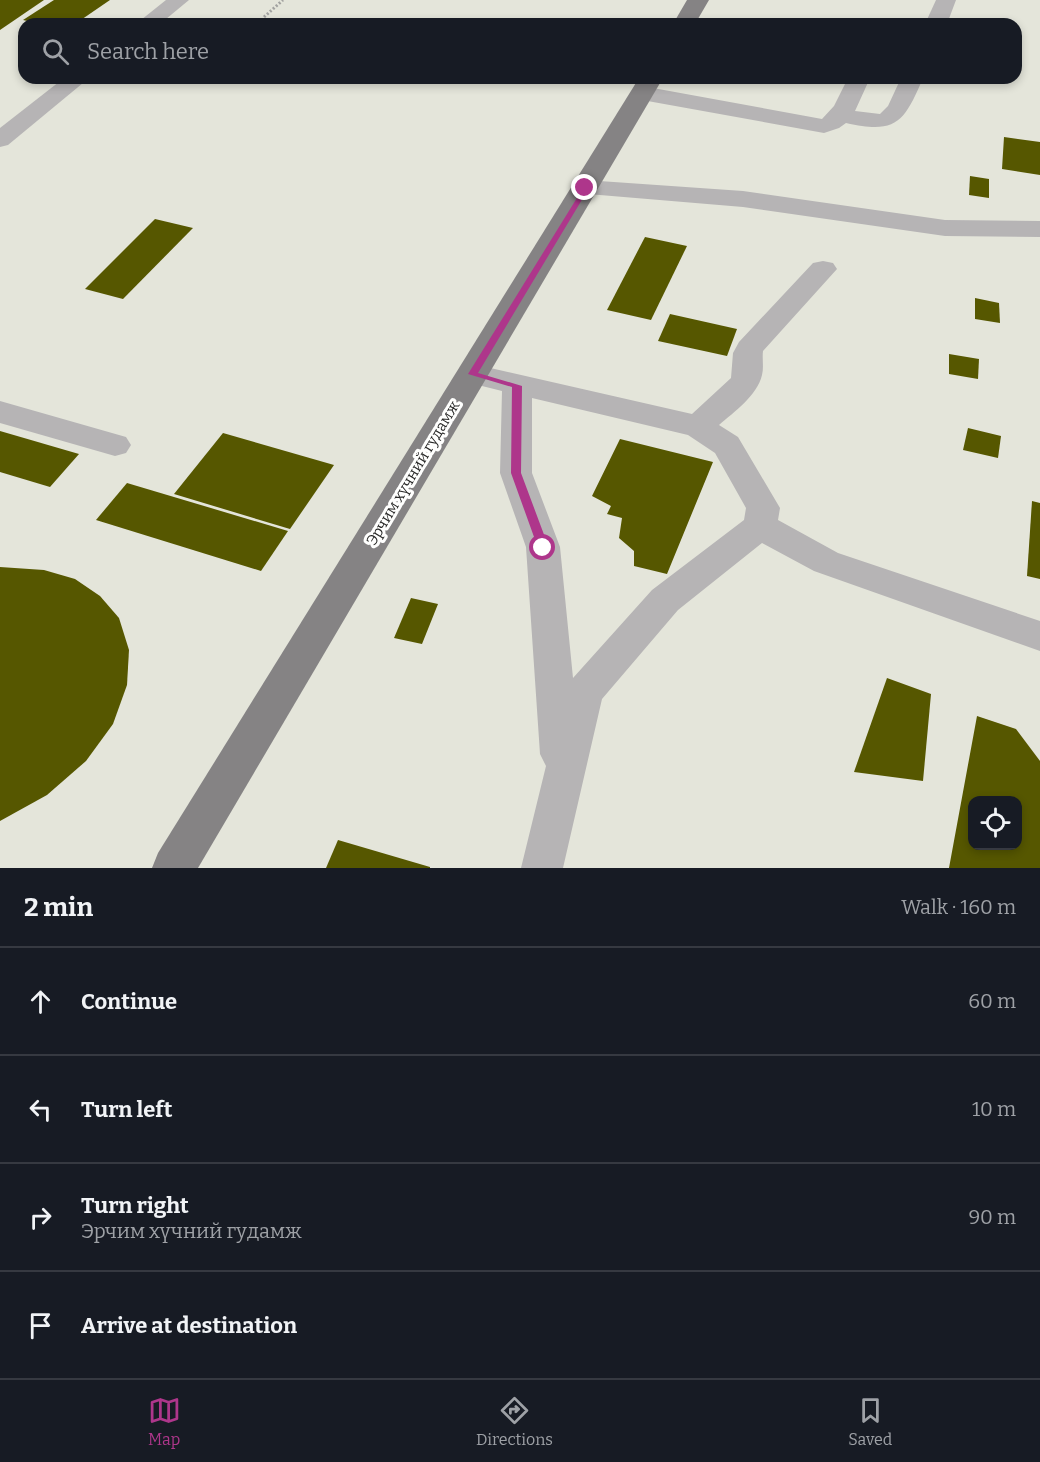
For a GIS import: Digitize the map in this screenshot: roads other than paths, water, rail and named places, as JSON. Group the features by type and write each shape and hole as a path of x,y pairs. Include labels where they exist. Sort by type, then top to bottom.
{"main road":[{"path":"688,18 698,0"},
{"name":"Эрчим хүчний гудамж","path":"174,868 647,86"}],"street":[{"path":"155,18 179,0"},
{"path":"938,18 946,0"},
{"path":"0,140 70,84"},
{"path":"647,86 824,126 830,125 842,115 856,84"},
{"path":"842,115 872,122 890,120 896,116 909,84"},
{"path":"585,188 743,199 945,228 1040,230"},
{"path":"698,426 743,382 746,377 747,351 750,345 759,340 823,269"},
{"path":"473,374 698,426 727,445 763,508 760,526 665,600 585,692 542,868"},
{"path":"517,386 516,473 543,548 563,784"},
{"path":"0,412 115,445"},
{"path":"760,526 826,562 1040,636"}]}
